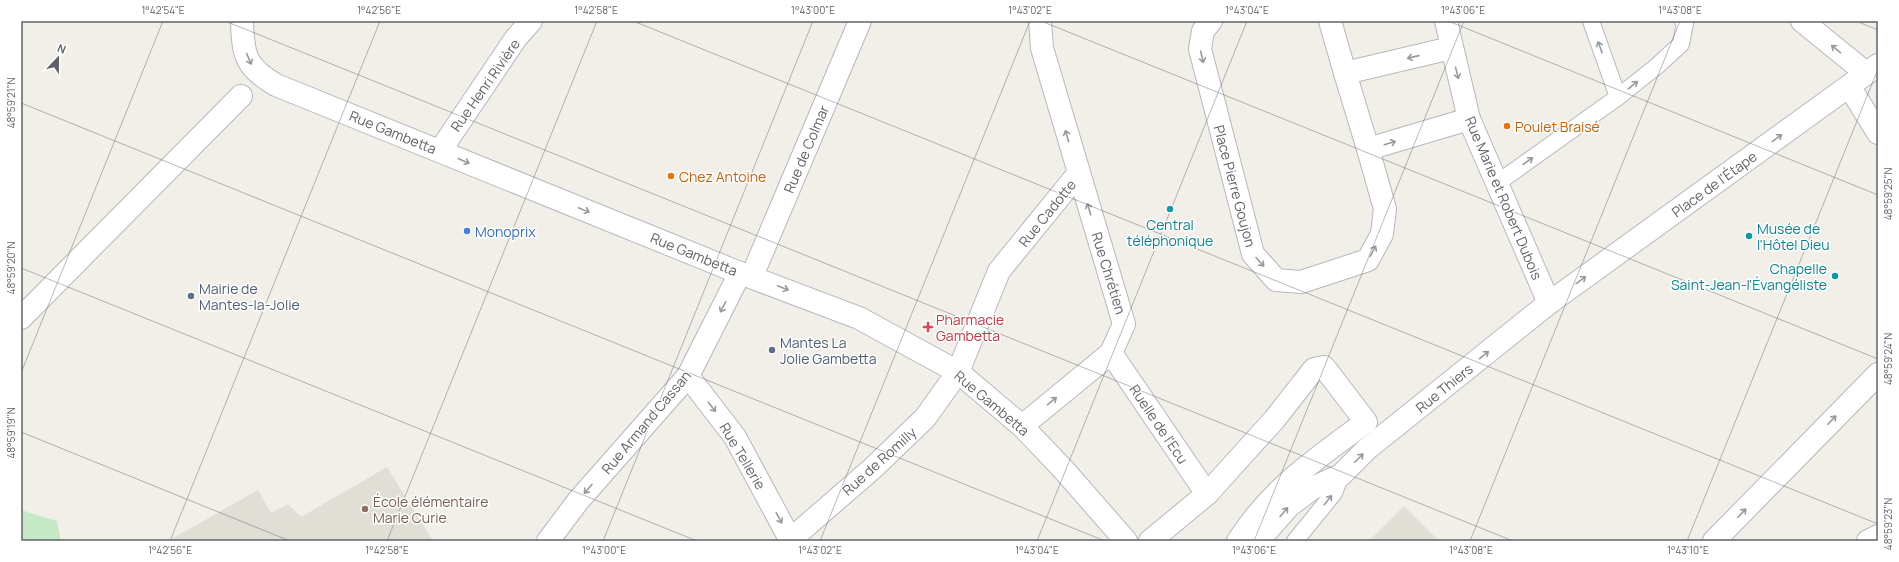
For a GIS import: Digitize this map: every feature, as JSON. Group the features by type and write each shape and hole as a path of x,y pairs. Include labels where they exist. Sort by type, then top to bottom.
{"street":[{"name":"Rue Gambetta","path":"242,21 243,43 250,63 259,75 276,85 746,274 860,318 958,372 1022,426 1063,469 1126,541"},
{"name":"Rue Henri Rivière","path":"440,150 516,38 531,21"},
{"name":"Rue de Colmar","path":"746,274 860,21"},
{"name":"Rue Cadotte","path":"958,372 999,271 1078,174 1042,48 1040,21"},
{"name":"Place Pierre Goujon","path":"1211,21 1203,31 1200,49 1253,254 1276,280 1301,282 1368,260 1382,234 1385,209 1330,21"},
{"name":"Rue Marie et Robert Dubois","path":"1446,21 1451,48 1469,119 1549,303"},
{"path":"1802,21 1872,69"},
{"path":"1345,73 1451,48"},
{"name":"Place de l'Étape","path":"1549,303 1872,69"},
{"path":"1849,86 1878,134"},
{"path":"21,318 241,96"},
{"path":"1368,150 1469,119"},
{"name":"Rue Chrétien","path":"1022,426 1111,353 1124,324 1078,174"},
{"name":"Rue Armand Cassan","path":"548,541 578,501 688,376 746,274"},
{"name":"Rue Thiers","path":"1258,541 1289,506 1313,488 1341,475 1367,449 1549,303"},
{"name":"Ruelle de l'Ecu","path":"1111,353 1207,494"},
{"path":"1150,541 1207,494 1274,420 1314,369 1324,367 1366,422 1306,466 1272,496 1247,527 1238,541"},
{"name":"Rue de Romilly","path":"791,540 873,468 925,418 958,372"},
{"path":"1714,541 1878,374"},
{"name":"Rue Tellerie","path":"688,376 735,437 791,540"},
{"path":"1868,541 1878,536"}],"lane":[{"path":"1591,21 1618,97"},
{"path":"1496,184 1618,97 1681,44 1685,23 1683,21"},
{"name":"Rue Thiers","path":"1295,541 1334,493 1341,475"}],"shaded area":[{"name":"École élémentaire Marie Curie","path":"387,467 433,541 168,541 258,490 271,513 288,504 301,517"},
{"path":"1404,506 1439,541 1369,541"}],"green space":[{"path":"21,510 57,521 61,541 21,541"}],"place":[{"name":"Poulet Braisé","path":"1507,126"},
{"name":"Chez Antoine","path":"671,176"},
{"name":"Central téléphonique","path":"1170,209"},
{"name":"Monoprix","path":"467,231"},
{"name":"Musée de l'Hôtel Dieu","path":"1749,236"},
{"name":"Chapelle Saint-Jean-l'Évangéliste","path":"1835,276"},
{"name":"Mairie de Mantes-la-Jolie","path":"191,296"},
{"name":"Pharmacie Gambetta","path":"928,327"},
{"name":"Mantes La Jolie Gambetta","path":"772,350"},
{"name":"École élémentaire Marie Curie","path":"365,509"}]}
